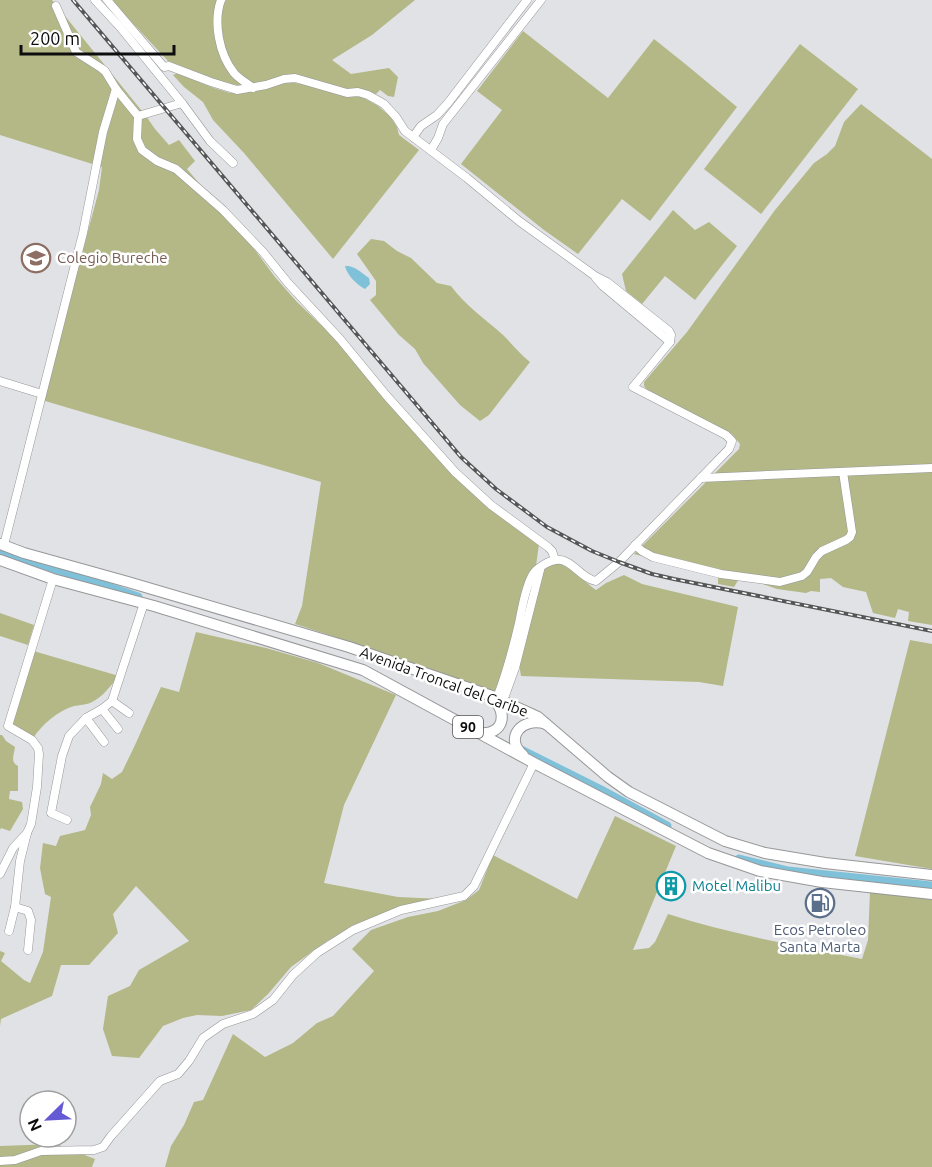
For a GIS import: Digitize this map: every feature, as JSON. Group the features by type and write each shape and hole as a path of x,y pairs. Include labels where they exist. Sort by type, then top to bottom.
{"highway":[{"name":"Avenida Troncal del Caribe","path":"2,545 349,647 497,699 538,717 629,792 724,841 765,853 825,864 932,875"},
{"name":"Avenida Troncal del Caribe","path":"0,560 53,579 144,603 363,670 534,763 708,853 760,871 822,882 932,894"},
{"path":"480,733 485,734 494,730 501,723 501,708 497,699"},
{"path":"534,763 518,751 515,744 516,735 526,723 534,721 549,725"}],"street":[{"path":"95,0 182,103 210,141 233,163"},
{"path":"108,0 164,67 169,66 237,90 295,78 347,93 358,92 384,104 412,137 519,221 595,276 603,286 670,342 633,387 726,435 732,441 729,449 619,562 596,580 587,578 563,560 544,564 538,577 515,668 497,699"},
{"path":"221,0 217,28 225,60 235,74 253,88"},
{"path":"412,137 421,126 437,115 527,0"},
{"path":"431,150 443,124 541,0"},
{"path":"56,6 76,52 101,68 138,116 137,139 142,150 157,161 176,169 223,210 263,252 288,284 340,339 386,395 455,472 491,505 548,547 555,560"},
{"path":"2,545 83,233 103,132 116,89"},
{"path":"138,116 182,103"},
{"path":"0,381 42,394"},
{"path":"700,478 932,468"},
{"path":"635,545 653,557 721,574 780,582 802,576 822,551 846,540 852,532 843,472"},
{"path":"9,931 15,907 20,861 31,825 39,754 32,740 8,726 53,579"},
{"path":"67,820 51,812 62,756 69,736 86,718 112,701 144,603"},
{"path":"112,701 129,713"},
{"path":"102,709 118,729"},
{"path":"86,718 104,742"},
{"path":"0,1161 15,1160 41,1151 94,1150 104,1147 160,1081 178,1074 203,1038 224,1024 253,1014 273,1000 293,975 317,953 353,930 401,910 464,896 474,886 534,763"},
{"path":"0,874 13,848 27,833"},
{"path":"15,907 28,911 31,916 28,950"}],"green space":[{"path":"0,0 52,0 169,145 179,140 195,161 187,169 297,302 321,325 324,325 439,459 539,544 535,573 515,656 496,693 295,624 302,606 321,482 45,401 44,395 99,190 102,167 0,135"},
{"path":"111,0 218,0 221,47 242,83 241,86 218,81 168,61"},
{"path":"226,0 415,0 372,35 332,60 351,74 389,68 398,77 394,97 380,90 376,94 348,90 304,77 288,75 255,85 237,72 227,56 221,22"},
{"path":"523,31 608,98 654,39 737,107 650,221 622,199 578,254 461,164 502,110 477,91"},
{"path":"800,44 858,89 761,214 704,169"},
{"path":"178,73 230,93 248,92 288,82 341,95 362,97 390,116 399,135 419,150 333,259 244,153 213,120 203,102 173,75"},
{"path":"861,104 932,159 932,625 908,621 909,612 898,609 895,618 873,613 866,592 843,587 831,578 820,579 820,592 806,593 777,589 739,579 734,587 718,584 718,576 634,554 739,449 740,444 732,434 649,392 644,382 687,332 775,210 814,163 835,146 844,122"},
{"path":"673,210 695,230 709,222 737,246 695,300 665,276 642,304 626,291 622,274"},
{"path":"371,239 384,241 411,258 437,283 451,286 469,306 530,362 489,415 480,421 460,405 423,363 415,349 399,335 370,300 376,295 376,281 357,254"},
{"path":"560,563 570,568 596,590 624,575 642,584 738,607 723,686 699,682 521,676 519,664 539,583 546,568"},
{"path":"0,613 34,625 28,645 0,636"},
{"path":"196,632 318,663 396,695 344,805 324,883 398,897 442,899 368,919 327,941 291,967 251,1010 222,1016 197,1015 163,1026 139,1058 112,1056 103,1029 108,996 130,986 139,970 189,941 136,886 113,914 118,933 89,965 61,965 52,996 1,1019 0,1026 0,951 5,953 1,961 30,983 43,952 51,897 45,894 40,868 43,843 56,846 60,836 85,830 91,815 90,807 101,784 103,773 112,779 122,772 161,687 179,692"},
{"path":"910,640 932,644 932,869 855,856"},
{"path":"30,650 119,676 96,700 62,711 46,723 33,738 7,723"},
{"path":"0,735 15,747 13,760 18,766 18,791 10,791 9,799 22,802 23,809 10,831 1,828 0,830"},
{"path":"615,816 676,846 633,950 649,948 655,942 668,914 740,934 862,959 868,940 870,891 932,898 932,1167 165,1167 171,1146 194,1102 203,1100 233,1034 265,1057 293,1043 317,1023 333,1016 374,971 352,949 371,930 408,917 438,911 466,900 479,890 493,855 577,899"},
{"path":"18,1145 18,1149 69,1149 95,1159 92,1167 0,1167 0,1146"}],"water":[{"path":"345,266 361,272 369,278 370,284 365,289 359,285 350,276"}],"waterway":[{"path":"0,550 138,597"},
{"path":"521,750 667,826"},
{"path":"739,859 788,871 932,886"}],"railway":[{"path":"73,0 461,457 496,489 547,527 592,551 652,574 932,631"}],"place":[{"name":"Colegio Bureche","path":"36,258"},
{"name":"Motel Malibu","path":"671,886"},
{"name":"Ecos Petroleo Santa Marta","path":"820,903"}]}
